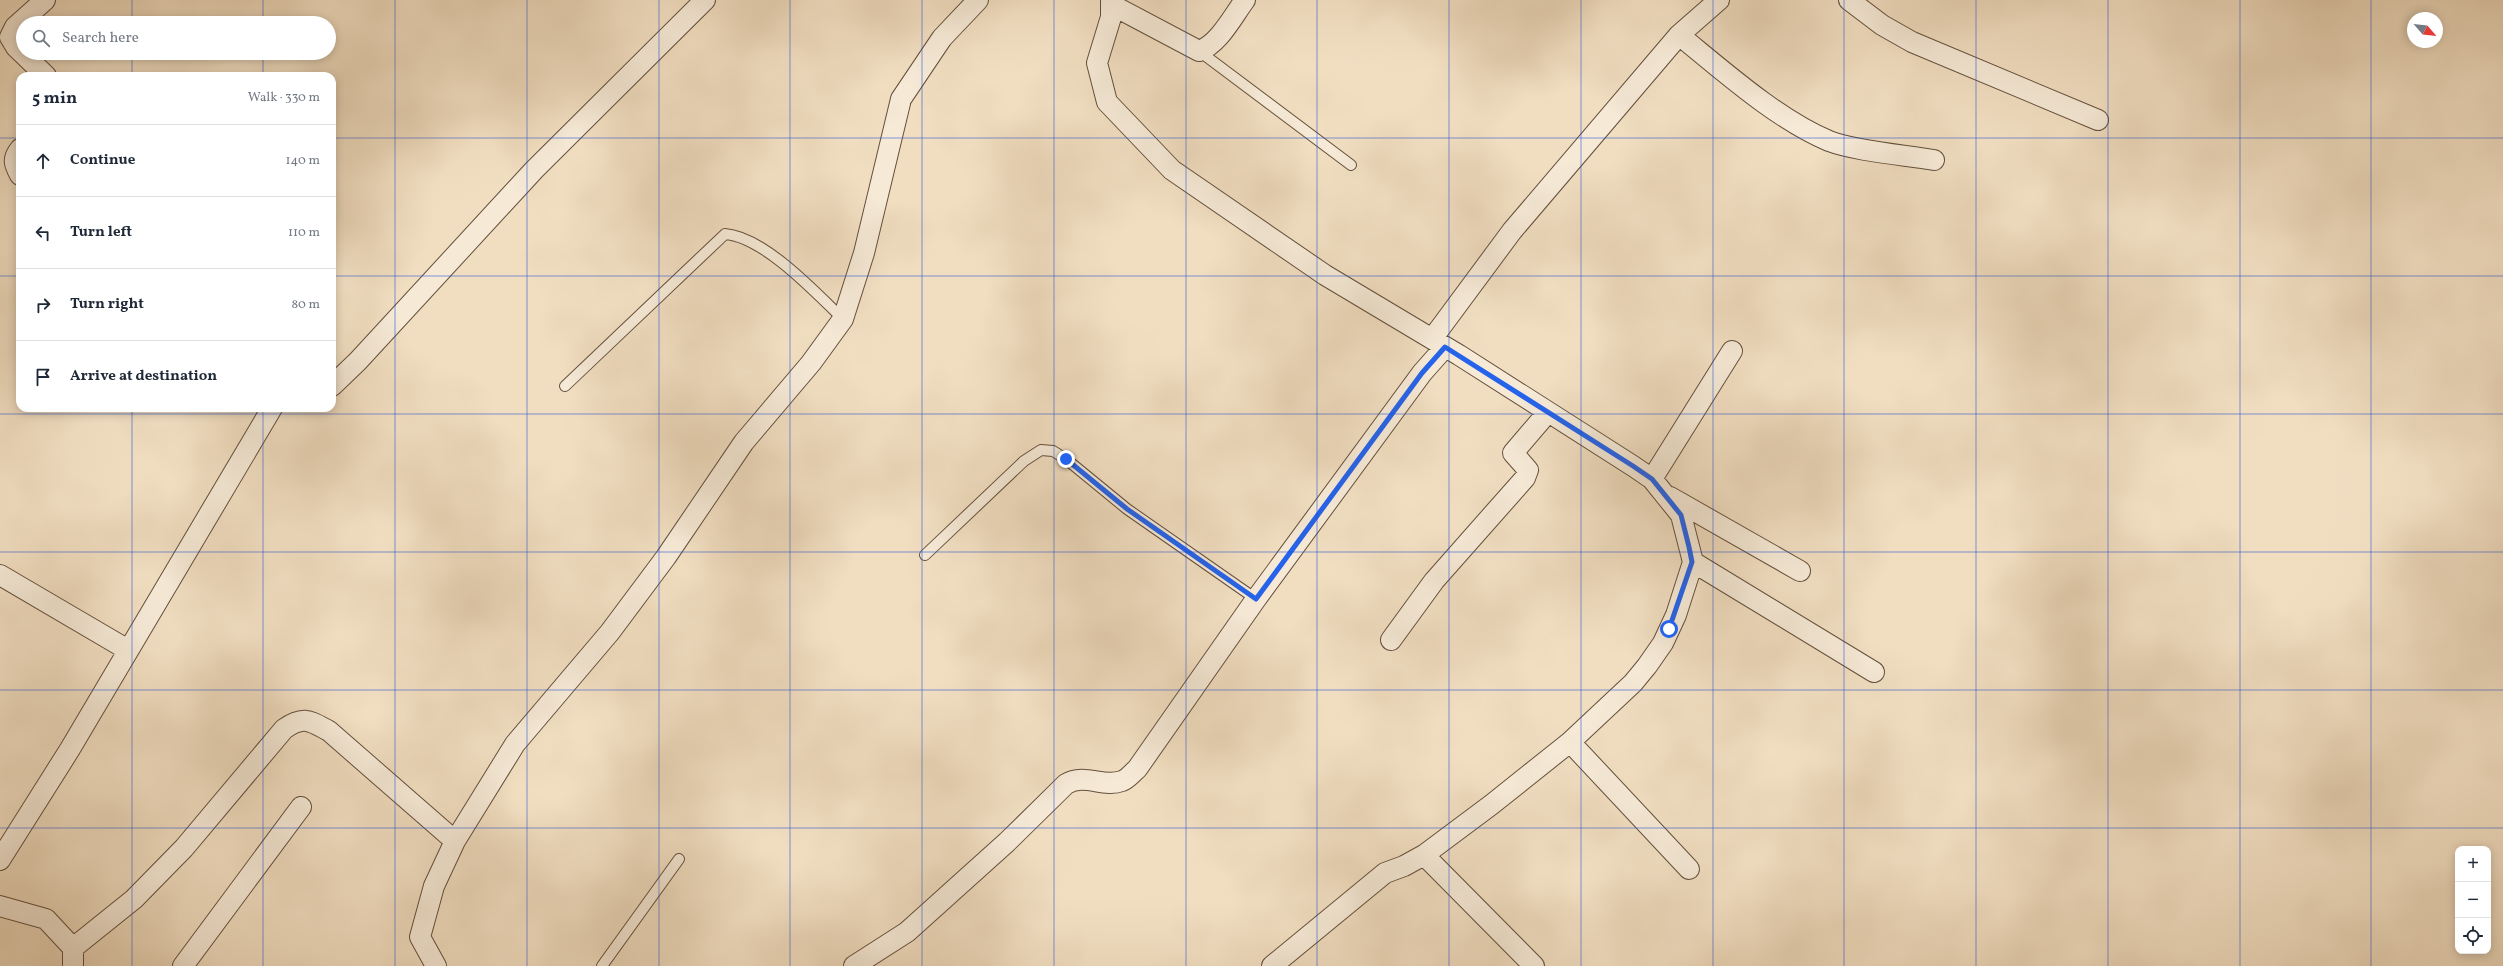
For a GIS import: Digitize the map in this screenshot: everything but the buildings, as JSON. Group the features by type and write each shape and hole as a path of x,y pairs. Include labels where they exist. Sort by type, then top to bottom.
{"street":[{"path":"27,16 45,0"},
{"path":"336,382 358,361 534,170 705,0"},
{"path":"436,966 420,937 434,886 455,841 515,744 610,632 666,557 744,442 811,363 843,319 864,253 901,99 942,38 978,0"},
{"path":"1245,0 1215,40 1206,48 1199,51 1112,2 1111,17 1097,63 1107,102 1172,170 1325,275 1439,343 1652,479 1667,495 1681,515 1692,562 1676,615 1663,643 1633,683 1570,742 1424,855 1404,866 1385,873 1272,966"},
{"path":"854,966 907,932 1007,842 1066,784 1077,779 1115,782 1124,780 1137,769 1256,599 1422,373 1439,343 1512,231 1679,35 1718,0"},
{"path":"1849,0 1882,25 1912,42 2098,120"},
{"path":"16,26 5,34 16,47"},
{"path":"1679,35 1744,88 1803,128 1829,141 1934,160"},
{"path":"29,60 42,72"},
{"path":"16,154 14,163 16,167"},
{"path":"1652,479 1732,351"},
{"path":"0,860 70,749 270,412"},
{"path":"1391,640 1434,581 1525,478 1528,470 1513,453 1548,412"},
{"path":"1667,495 1800,571"},
{"path":"1692,562 1874,672"},
{"path":"0,576 128,650"},
{"path":"0,906 46,919 73,957 139,894 184,848 284,729 296,720 310,721 330,731 455,841"},
{"path":"1570,742 1689,869"},
{"path":"184,966 301,807"},
{"path":"1424,855 1534,966"}],"lane":[{"path":"1199,51 1351,165"},
{"path":"565,386 725,234 738,235 753,243 791,271 843,319"},
{"path":"925,555 1024,461 1041,450 1052,451 1066,459 1127,509 1256,599"},
{"path":"602,966 679,858"}],"route":[{"path":"1066,459 1127,509 1256,599 1422,373 1445,347 1633,466 1652,479 1667,495 1681,515 1692,562 1676,615 1669,629"}]}
